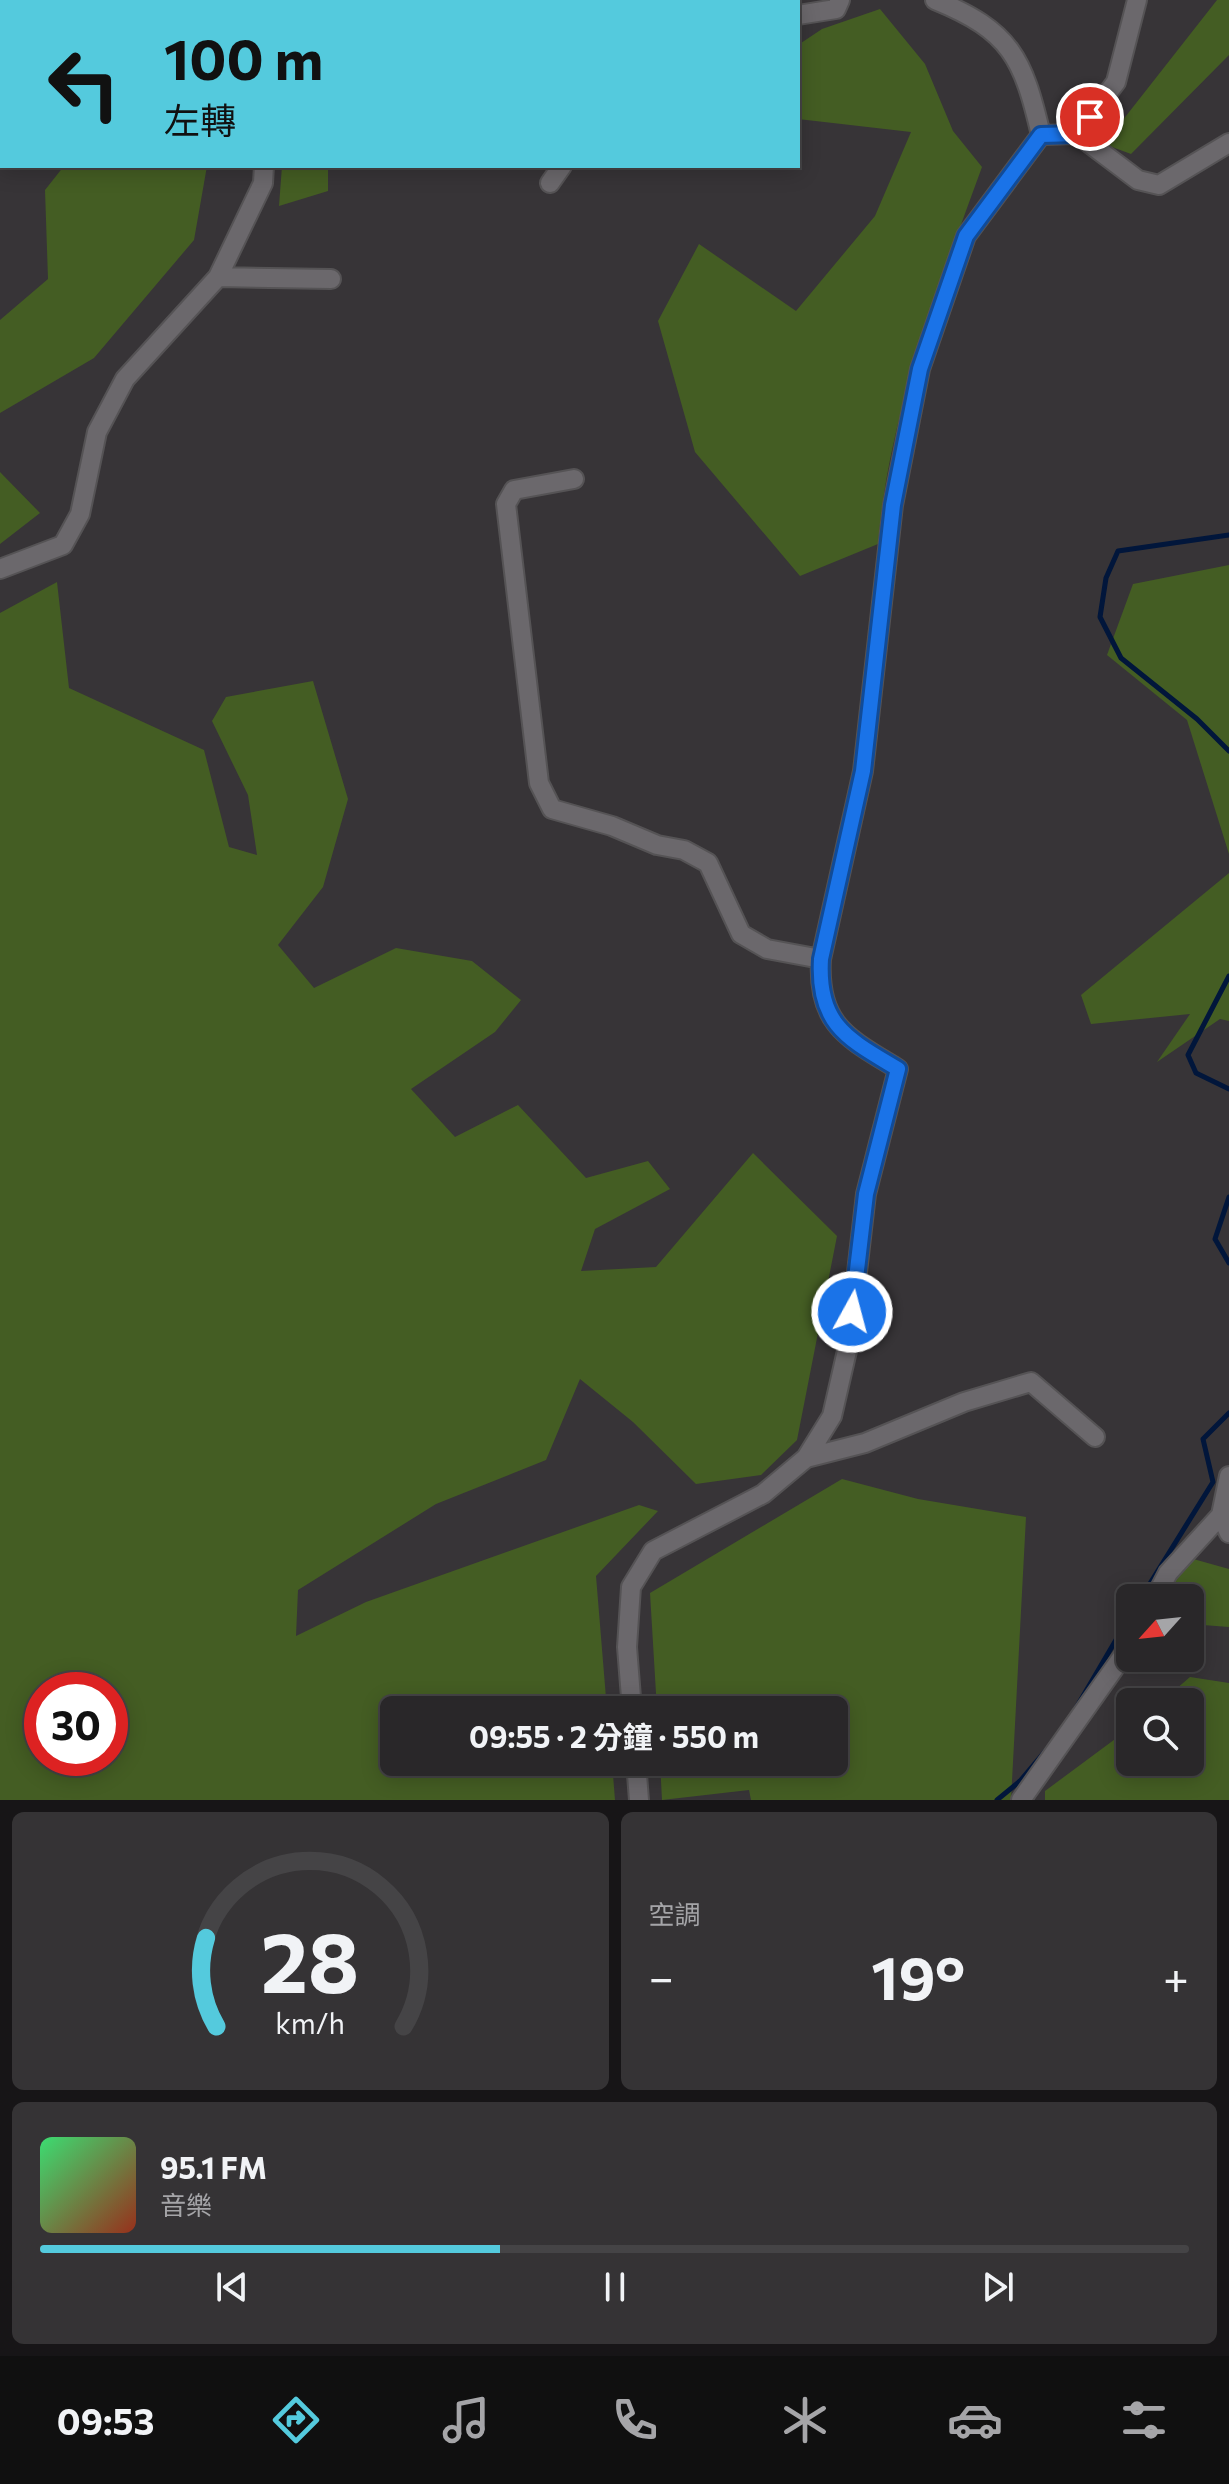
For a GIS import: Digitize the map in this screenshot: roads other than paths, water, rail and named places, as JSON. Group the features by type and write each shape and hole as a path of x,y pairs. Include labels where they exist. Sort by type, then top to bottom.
{"street":[{"path":"800,15 836,9 840,0"},
{"path":"631,1696 627,1647 631,1587 653,1551 763,1494 806,1458 832,1416 849,1342 866,1194 898,1069 842,1035 819,985 821,959 863,771 893,505 920,369 966,236 1041,135 1028,80 1014,54 993,30 935,0"},
{"path":"1077,134 1116,82 1137,0"},
{"path":"1041,135 1077,134 1138,180 1159,185 1229,143"},
{"path":"0,569 63,545 80,514 97,432 125,379 218,277 263,183 264,168"},
{"path":"550,183 561,168"},
{"path":"218,277 331,279"},
{"path":"574,479 514,490 506,504 539,783 546,803 552,809 612,826 657,845 684,850 708,863 741,934 767,949 821,959"},
{"path":"806,1458 865,1443 964,1402 1031,1382 1095,1437"},
{"path":"1162,1584 1168,1573 1221,1515 1229,1476"},
{"path":"1221,1515 1229,1533"},
{"path":"1021,1800 1116,1666"},
{"path":"637,1776 639,1800"}],"waterway":[{"path":"1229,535 1118,551 1106,578 1100,617 1121,658 1197,719 1229,751"},
{"path":"1229,976 1188,1055 1196,1073 1229,1089"},
{"path":"1229,1197 1215,1239 1229,1263"},
{"path":"1150,1584 1213,1482 1203,1439 1229,1413"},
{"path":"1076,1708 1116,1640"},
{"path":"997,1800 1020,1781 1047,1749"}]}
